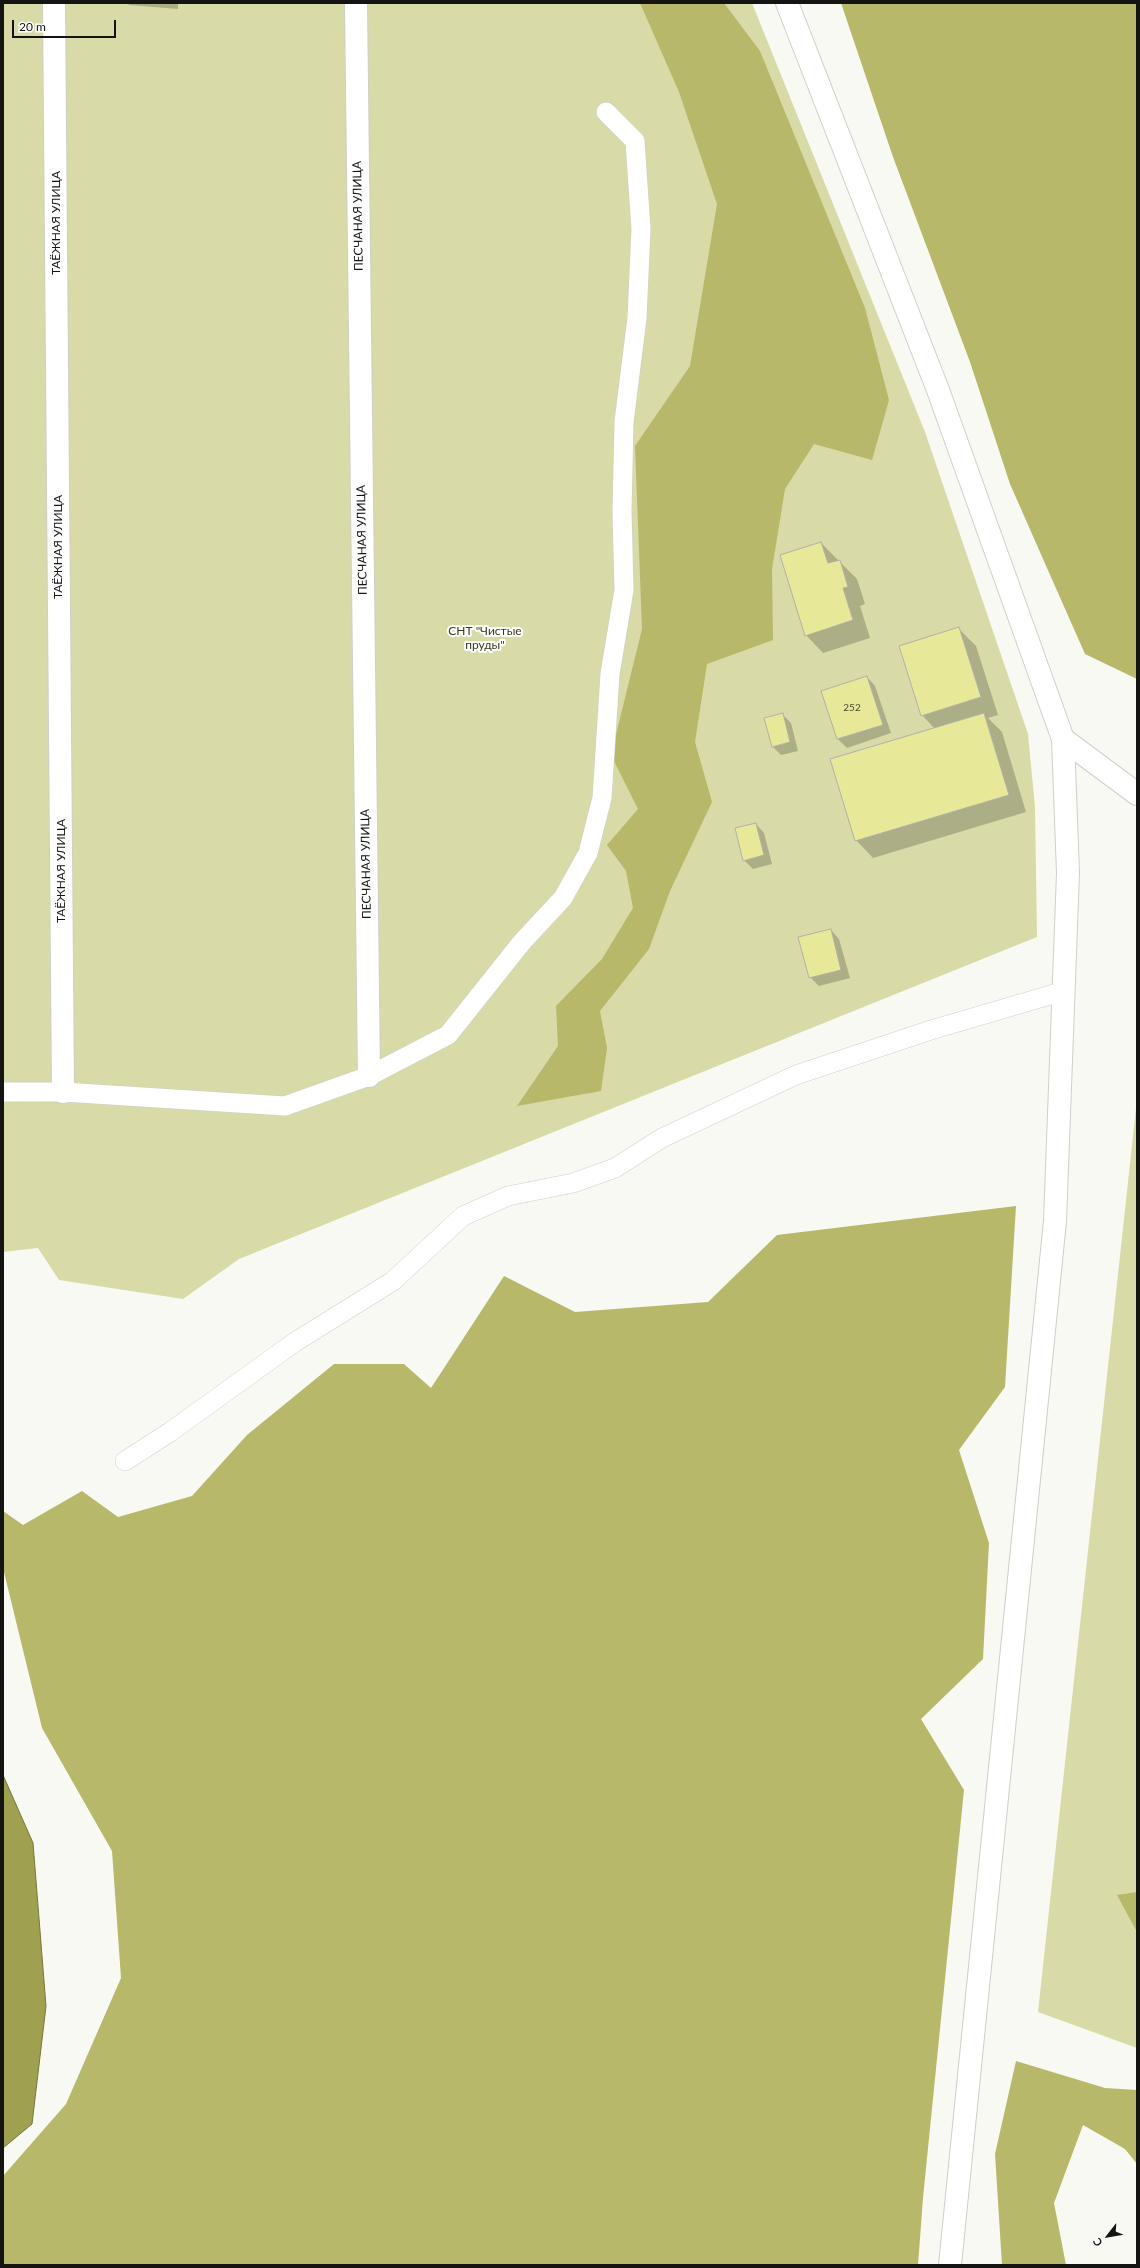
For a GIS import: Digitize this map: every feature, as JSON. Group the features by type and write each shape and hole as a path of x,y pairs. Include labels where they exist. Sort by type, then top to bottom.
{"street":[{"name":"ТАЁЖНАЯ УЛИЦА","path":"54,3 63,1092"},
{"name":"ПЕСЧАНАЯ УЛИЦА","path":"356,3 369,1076"},
{"path":"788,3 938,390 1063,739 1068,873 1055,1221 950,2265"},
{"path":"1063,739 1137,794"}],"lane":[{"path":"3,1092 63,1092 285,1106 369,1076 448,1035 522,942 563,898 588,854 602,798 610,674 624,590 622,511 624,422 637,318 641,229 636,140 606,112"},
{"path":"125,1461 170,1432 295,1342 393,1281 463,1216 508,1196 573,1183 615,1168 662,1138 796,1075 931,1030 1064,991"}],"green space":[{"name":"СНТ \"Чистые пруды\"","path":"3,3 752,3 925,432 1028,734 1035,807 1037,937 239,1259 183,1299 59,1280 38,1248 3,1252"},
{"path":"1137,1099 1137,2048 1038,2012"}],"shaded area":[{"path":"640,3 724,3 760,51 865,308 889,400 872,460 814,444 785,489 772,569 773,640 707,664 695,742 712,802 670,891 649,949 600,1011 607,1048 601,1091 517,1106 558,1046 556,1006 602,959 633,908 626,871 607,845 638,809 611,755 642,629 635,446 690,366 717,204 679,92"},
{"path":"841,3 1137,3 1137,679 1085,654 1010,484 970,362 893,157"},
{"path":"1016,1206 1005,1387 959,1450 989,1543 983,1659 921,1719 964,1790 923,2198 918,2265 3,2265 3,2176 66,2104 121,1978 112,1851 42,1728 3,1568 3,1511 23,1525 82,1491 118,1517 192,1496 247,1435 334,1364 404,1364 431,1388 504,1276 575,1312 708,1302 777,1235"},
{"path":"3,1775 33,1843 46,2006 32,2124 3,2148"},
{"path":"1137,1892 1137,1932 1117,1895"},
{"path":"1016,2061 1105,2088 1137,2090 1137,2164 1125,2149 1083,2125 1054,2203 1066,2265 1002,2265 995,2154"}],"building":[{"path":"821,542 828,563 840,560 848,587 843,588 853,620 805,636 780,555"},
{"path":"959,627 981,697 921,716 899,646"},
{"path":"867,676 883,725 837,739 821,691"},
{"path":"783,713 790,742 772,747 764,718"},
{"path":"984,713 1009,795 855,841 830,759"},
{"path":"756,823 764,855 743,861 735,828"},
{"path":"831,929 841,970 809,978 798,937"}]}
